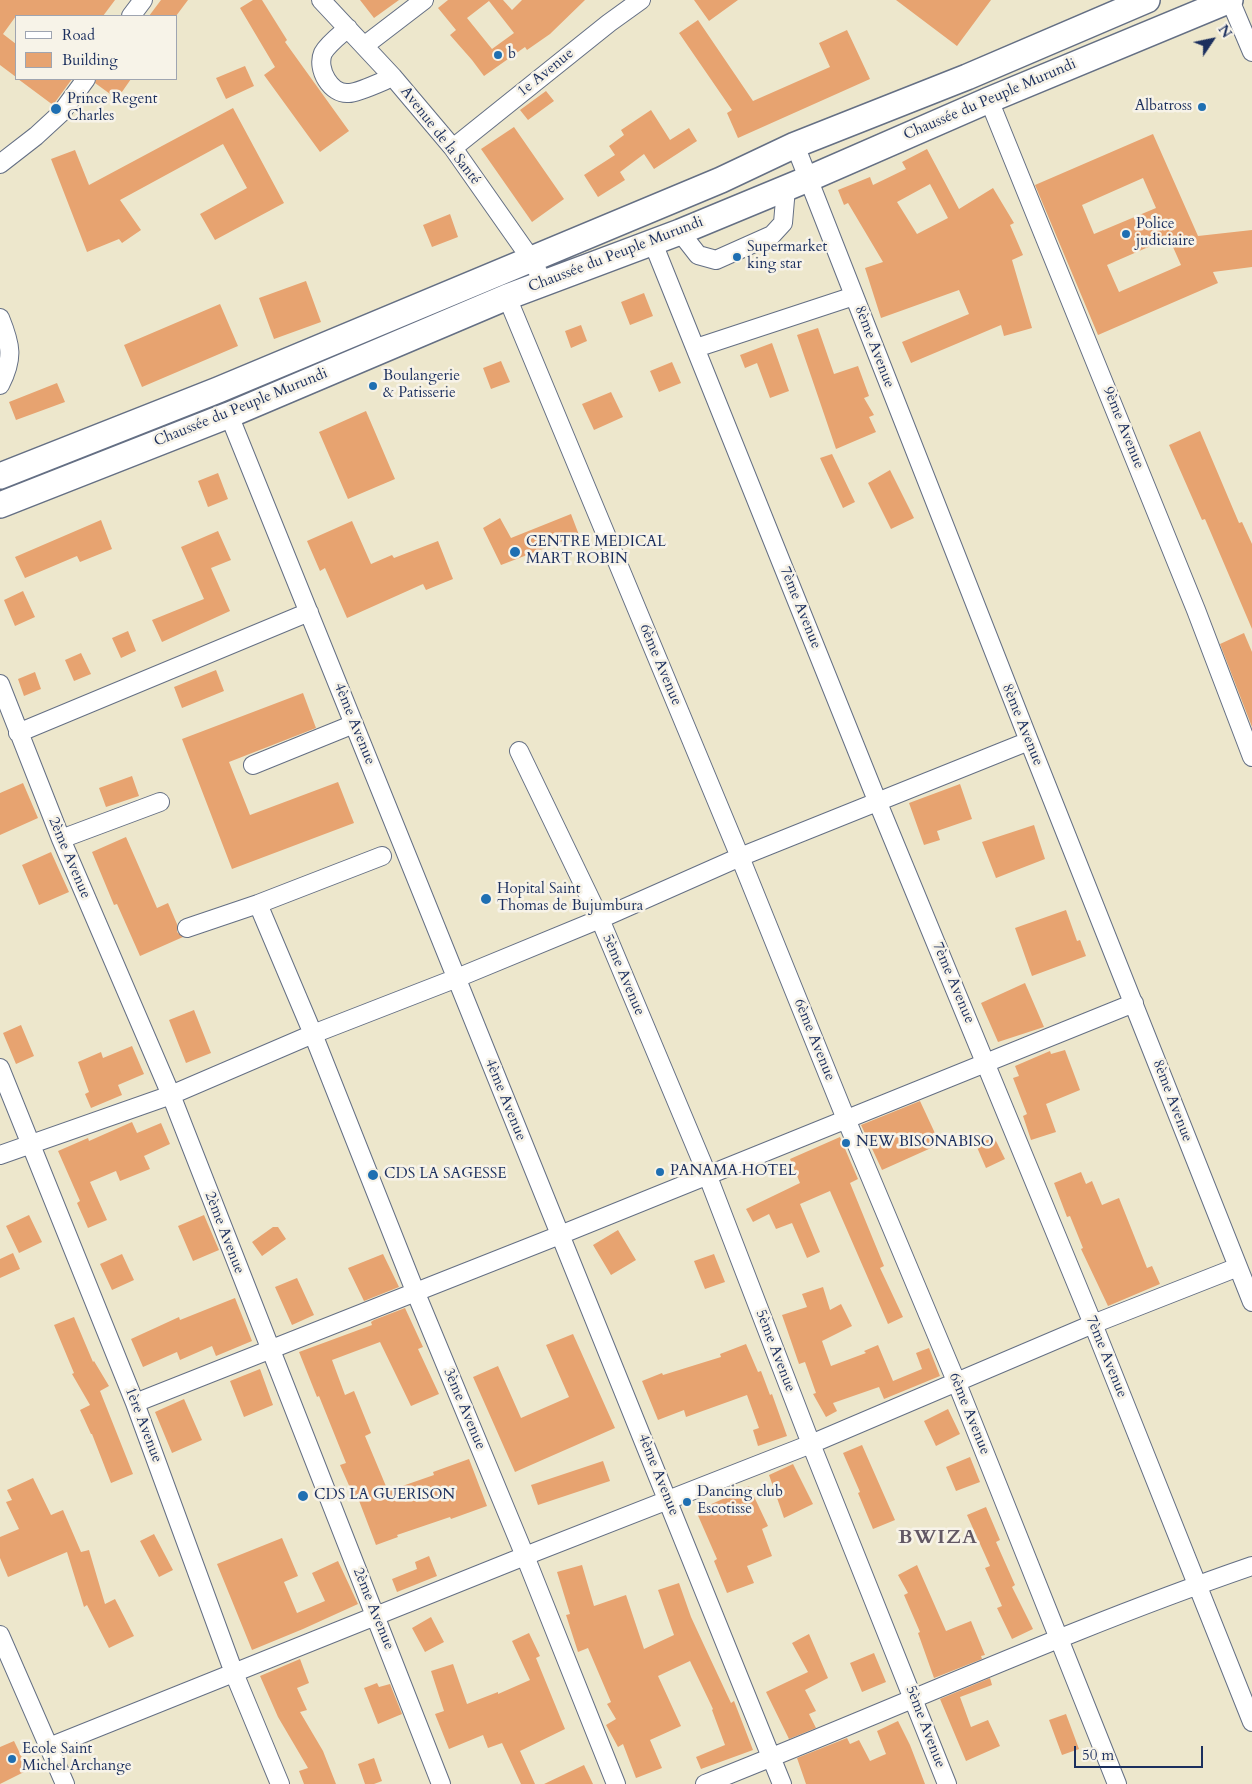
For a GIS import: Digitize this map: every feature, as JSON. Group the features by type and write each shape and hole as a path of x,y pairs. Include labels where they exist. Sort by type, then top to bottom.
{"highway":[{"name":"Chaussée du Peuple Murundi","path":"0,476 218,390 721,180 795,146 967,77 1147,0"},
{"name":"Chaussée du Peuple Murundi","path":"0,505 229,415 507,297 653,243 797,184 989,100 1230,0"}],"street":[{"path":"132,15 143,0"},
{"name":"Avenue de la Santé","path":"321,0 393,77 453,148 531,259 544,283"},
{"path":"364,46 424,0"},
{"name":"1e Avenue","path":"453,148 609,23 641,0"},
{"path":"1230,0 1252,52"},
{"path":"348,28 324,51 322,58 323,74 334,90 348,94 393,77"},
{"path":"0,164 36,136 61,113 85,80"},
{"name":"9ème Avenue","path":"989,100 1196,610 1252,757"},
{"name":"8ème Avenue","path":"795,146 797,184 854,296 1252,1302"},
{"path":"680,232 698,255 716,260 772,235 783,223 797,184"},
{"name":"7ème Avenue","path":"653,243 878,802 1093,1324 1252,1722"},
{"path":"696,348 854,296"},
{"name":"6ème Avenue","path":"507,297 956,1381 1117,1784"},
{"path":"0,318 10,342 10,357 6,375 0,385"},
{"name":"4ème Avenue","path":"229,415 782,1784"},
{"path":"18,733 309,612"},
{"name":"2ème Avenue","path":"0,684 61,839 171,1095 441,1784"},
{"path":"253,765 354,724"},
{"path":"0,1155 171,1095 313,1034 457,978 600,919 740,857 1029,741"},
{"name":"5ème Avenue","path":"519,751 600,919 707,1174 811,1444 947,1784"},
{"path":"61,839 160,802"},
{"path":"187,928 258,904 382,856"},
{"name":"3ème Avenue","path":"258,904 313,1034 415,1291 525,1556 616,1784"},
{"path":"135,1403 560,1235 1134,1003"},
{"name":"1ère Avenue","path":"0,1068 135,1403 234,1672 280,1784"},
{"path":"49,1747 668,1499 811,1444 1093,1324 1238,1267"},
{"path":"705,1784 1058,1640 1197,1585 1252,1566"},
{"path":"0,1635 64,1784"}],"building":[{"path":"0,0 115,0 104,15 15,15 3,34 15,43 15,76 0,65"},
{"path":"161,0 188,0 177,15 150,15"},
{"path":"253,0 262,0 287,40 285,42 349,131 320,152 264,75 275,67 240,8"},
{"path":"360,0 399,0 374,18"},
{"path":"448,0 503,0 512,10 522,0 585,0 550,34 527,50 525,47 484,76 450,35 456,30 438,8","holes":["489,1 514,33 492,49 467,18"]},
{"path":"694,0 738,0 709,21"},
{"path":"896,0 991,0 957,46"},
{"path":"698,20 753,101 830,67 819,43 847,30 870,79 738,138 727,113 732,110 679,33"},
{"path":"245,66 254,86 226,99 216,78"},
{"path":"19,80 71,80 53,105"},
{"path":"96,80 130,80 117,99 95,83"},
{"path":"546,91 554,101 528,120 520,110"},
{"path":"233,108 284,203 215,240 200,214 247,188 223,144 120,200 141,230 122,243 119,239 87,252 51,159 75,150 89,185"},
{"path":"651,110 670,140 689,128 697,141 654,169 644,154 620,172 625,180 598,197 584,175 615,155 609,146 624,135 621,130"},
{"path":"514,127 564,199 532,222 481,149"},
{"path":"1153,134 1198,236 1252,230 1252,267 1213,272 1218,283 1098,335 1035,185","holes":["1143,178 1156,208 1094,234 1082,205","1169,238 1181,265 1119,292 1107,265"]},
{"path":"927,149 959,209 993,188 1014,223 1010,225 1023,255 1012,260 1032,328 1004,336 1001,325 911,363 902,342 969,314 959,290 881,318 865,268 883,262 848,203 844,205 838,190 870,177 873,185 906,169 902,162","holes":["930,184 948,218 917,234 897,202"]},
{"path":"450,214 458,237 432,247 423,225"},
{"path":"306,281 321,322 274,339 259,298"},
{"path":"644,293 653,316 630,325 621,302"},
{"path":"220,304 238,346 142,387 124,345"},
{"path":"581,325 587,341 571,348 565,331"},
{"path":"818,328 834,374 858,366 869,396 864,398 874,415 869,417 876,432 836,449 797,335"},
{"path":"772,343 789,391 770,398 757,363 745,368 740,355"},
{"path":"501,361 510,382 491,389 483,368"},
{"path":"672,362 681,383 659,392 650,371"},
{"path":"57,383 65,402 16,420 9,402"},
{"path":"611,392 623,417 594,430 582,404"},
{"path":"366,411 395,479 348,499 319,432"},
{"path":"1200,431 1239,523 1242,522 1252,544 1252,629 1205,519 1202,520 1169,445"},
{"path":"832,454 855,502 843,508 820,458"},
{"path":"890,470 914,518 891,529 868,483"},
{"path":"218,473 228,499 208,507 198,481"},
{"name":"CENTRE MEDICAL MART ROBIN","path":"571,514 579,535 501,565 483,528 500,518 511,538"},
{"path":"101,520 112,549 80,562 77,556 25,578 15,557"},
{"path":"352,521 371,564 392,555 394,558 438,541 453,579 426,590 423,584 347,618 325,568 320,571 307,541"},
{"path":"218,531 231,560 211,568 230,611 162,642 152,620 204,599 181,547"},
{"path":"23,591 35,617 15,626 4,600"},
{"path":"128,631 136,651 121,658 112,638"},
{"path":"1244,633 1252,652 1252,727 1220,644"},
{"path":"81,653 91,674 74,681 65,660"},
{"path":"216,670 224,691 182,708 174,687"},
{"path":"35,672 41,689 24,696 18,679"},
{"path":"303,693 316,728 229,762 250,815 338,782 354,823 232,869 182,739"},
{"path":"132,776 139,796 106,807 99,788"},
{"path":"23,783 38,818 0,835 0,793"},
{"path":"960,784 972,819 937,831 940,840 924,845 909,803"},
{"path":"1034,825 1045,859 996,878 982,842"},
{"path":"126,837 157,908 168,903 177,924 177,932 183,937 140,956 117,904 114,905 92,852"},
{"path":"51,852 69,892 39,905 22,865"},
{"path":"1066,910 1077,941 1080,940 1086,956 1032,976 1015,928"},
{"path":"1025,983 1044,1027 998,1042 981,1003"},
{"path":"194,1010 211,1053 186,1063 169,1020"},
{"path":"21,1025 34,1056 16,1064 3,1033"},
{"path":"132,1046 144,1074 118,1085 122,1095 91,1108 85,1094 89,1092 78,1062 101,1052 103,1058"},
{"path":"1065,1050 1080,1090 1046,1104 1056,1132 1031,1140 1023,1116 1027,1114 1013,1078 1019,1076 1015,1066 1050,1051 1051,1054"},
{"path":"920,1101 940,1144 882,1170 861,1125"},
{"path":"132,1122 137,1133 161,1123 170,1144 144,1156 150,1169 120,1181 116,1171 90,1182 107,1220 88,1228 77,1203 80,1201 58,1151 88,1138 89,1141"},
{"path":"840,1137 858,1179 850,1183 884,1266 880,1268 903,1317 888,1324 830,1191 800,1204 820,1252 807,1258 792,1223 776,1229 769,1214 753,1222 746,1209 800,1183 790,1159"},
{"path":"994,1137 1005,1159 986,1168 976,1145"},
{"path":"1081,1172 1086,1184 1092,1181 1102,1205 1119,1198 1147,1268 1152,1266 1160,1284 1108,1306 1081,1249 1083,1248 1070,1216 1067,1217 1054,1183"},
{"path":"29,1215 42,1242 19,1253 6,1226"},
{"path":"204,1215 219,1250 193,1261 178,1226"},
{"path":"273,1227 278,1227 286,1239 262,1256 252,1242"},
{"path":"618,1230 636,1260 611,1275 593,1245"},
{"path":"13,1253 20,1269 0,1278 0,1259"},
{"path":"122,1254 134,1280 112,1290 100,1264"},
{"path":"383,1254 399,1287 364,1301 348,1268"},
{"path":"714,1254 725,1282 705,1289 694,1261"},
{"path":"297,1278 314,1315 292,1325 275,1287"},
{"path":"823,1287 830,1310 841,1304 852,1326 822,1341 831,1366 866,1353 864,1351 878,1345 893,1381 922,1369 916,1353 929,1348 940,1376 884,1399 879,1387 833,1403 837,1411 826,1417 813,1394 816,1393 805,1362 799,1364 782,1315 807,1307 802,1294"},
{"path":"235,1298 252,1341 216,1356 212,1346 180,1360 177,1352 143,1367 131,1339 179,1317 180,1320"},
{"path":"405,1308 423,1347 418,1349 439,1394 411,1406 380,1342 332,1360 345,1395 354,1391 371,1433 365,1436 388,1491 434,1475 433,1472 469,1459 487,1506 397,1535 398,1537 376,1545 358,1498 355,1499 340,1465 346,1463 299,1352 372,1325 371,1322 374,1320"},
{"path":"74,1317 93,1362 109,1386 100,1391 133,1474 111,1483 92,1434 80,1410 90,1405 72,1374 74,1373 54,1325"},
{"path":"573,1334 615,1428 515,1472 473,1377 498,1366 521,1418 569,1397 546,1345"},
{"path":"746,1344 758,1372 761,1371 770,1395 772,1394 787,1436 758,1446 753,1430 759,1428 747,1395 686,1417 684,1410 658,1420 642,1381 662,1373 663,1375 721,1357 720,1354"},
{"path":"260,1369 273,1405 244,1417 230,1381"},
{"path":"184,1399 202,1440 172,1453 155,1412"},
{"path":"948,1409 960,1434 936,1446 924,1421"},
{"path":"862,1445 895,1520 873,1529 843,1453"},
{"path":"970,1457 980,1482 956,1491 946,1467"},
{"path":"603,1461 610,1481 538,1505 531,1485"},
{"path":"793,1464 813,1504 784,1518 769,1475"},
{"path":"33,1478 51,1515 63,1510 81,1552 89,1550 105,1604 115,1599 134,1636 109,1648 87,1605 84,1607 67,1552 8,1577 0,1558 0,1537 19,1529 6,1502 12,1500 7,1490"},
{"path":"749,1486 768,1526 762,1529 772,1556 747,1566 754,1583 727,1593 714,1561 717,1559 696,1511"},
{"path":"986,1507 1000,1540 996,1542 1015,1585 1012,1587 1033,1629 1012,1639 997,1608 1002,1606 985,1568 990,1566 967,1515"},
{"path":"154,1534 173,1570 159,1577 140,1541"},
{"path":"282,1538 298,1576 284,1582 297,1613 325,1601 312,1573 338,1561 358,1604 252,1650 217,1564"},
{"path":"429,1556 437,1576 397,1592 392,1579 417,1569 415,1562"},
{"path":"582,1565 594,1606 626,1595 644,1649 674,1635 658,1590 679,1583 691,1617 731,1703 734,1701 753,1750 701,1769 696,1757 725,1745 713,1709 690,1661 658,1676 681,1726 650,1740 662,1768 636,1778 623,1744 618,1747 606,1725 616,1719 607,1704 611,1702 588,1648 578,1652 566,1615 570,1614 557,1572"},
{"path":"917,1565 946,1631 971,1621 985,1655 981,1656 982,1659 934,1678 918,1633 920,1632 904,1595 908,1593 898,1575"},
{"path":"431,1617 444,1642 425,1652 412,1628"},
{"path":"529,1633 540,1656 536,1658 565,1729 520,1751 535,1784 521,1784 502,1743 488,1748 483,1735 449,1749 435,1714 444,1711 431,1671 453,1664 467,1704 498,1692 498,1694 530,1680 512,1641"},
{"path":"809,1634 828,1678 805,1690 816,1711 809,1714 816,1728 789,1739 766,1692 808,1672 792,1643"},
{"path":"874,1653 886,1682 862,1692 850,1663"},
{"path":"300,1659 309,1683 297,1688 307,1710 300,1712 323,1751 336,1784 304,1784 299,1771 308,1768 278,1717 260,1676"},
{"path":"990,1678 992,1685 960,1697 971,1727 988,1720 1000,1746 966,1761 940,1699"},
{"path":"377,1683 379,1687 390,1684 402,1714 378,1724 364,1688"},
{"path":"1066,1714 1079,1749 1062,1755 1049,1720"},
{"path":"898,1721 910,1745 925,1784 806,1784 797,1758 847,1738 850,1744 859,1740 870,1761 886,1754 877,1731"},
{"name":"Ecole Saint Michel Archange","path":"14,1741 28,1770 0,1784 0,1747"},
{"path":"374,1758 382,1781 374,1784 365,1784 358,1764"},
{"path":"584,1765 593,1784 544,1784"}],"place":[{"name":"b","path":"498,55"},
{"name":"Albatross","path":"1202,107"},
{"name":"Prince Regent Charles","path":"56,109"},
{"name":"Police judiciaire","path":"1126,234"},
{"name":"Supermarket king star","path":"737,257"},
{"name":"Boulangerie & Patisserie","path":"373,386"},
{"name":"CENTRE MEDICAL MART ROBIN","path":"515,552"},
{"name":"Hopital Saint Thomas de Bujumbura","path":"486,899"},
{"name":"NEW BISONABISO","path":"846,1143"},
{"name":"PANAMA HOTEL","path":"660,1172"},
{"name":"CDS LA SAGESSE","path":"373,1175"},
{"name":"CDS LA GUERISON","path":"303,1496"},
{"name":"Dancing club Escotisse","path":"687,1502"},
{"name":"Ecole Saint Michel Archange","path":"12,1759"}],"district":[{"name":"BWIZA","path":"938,1538"}]}
